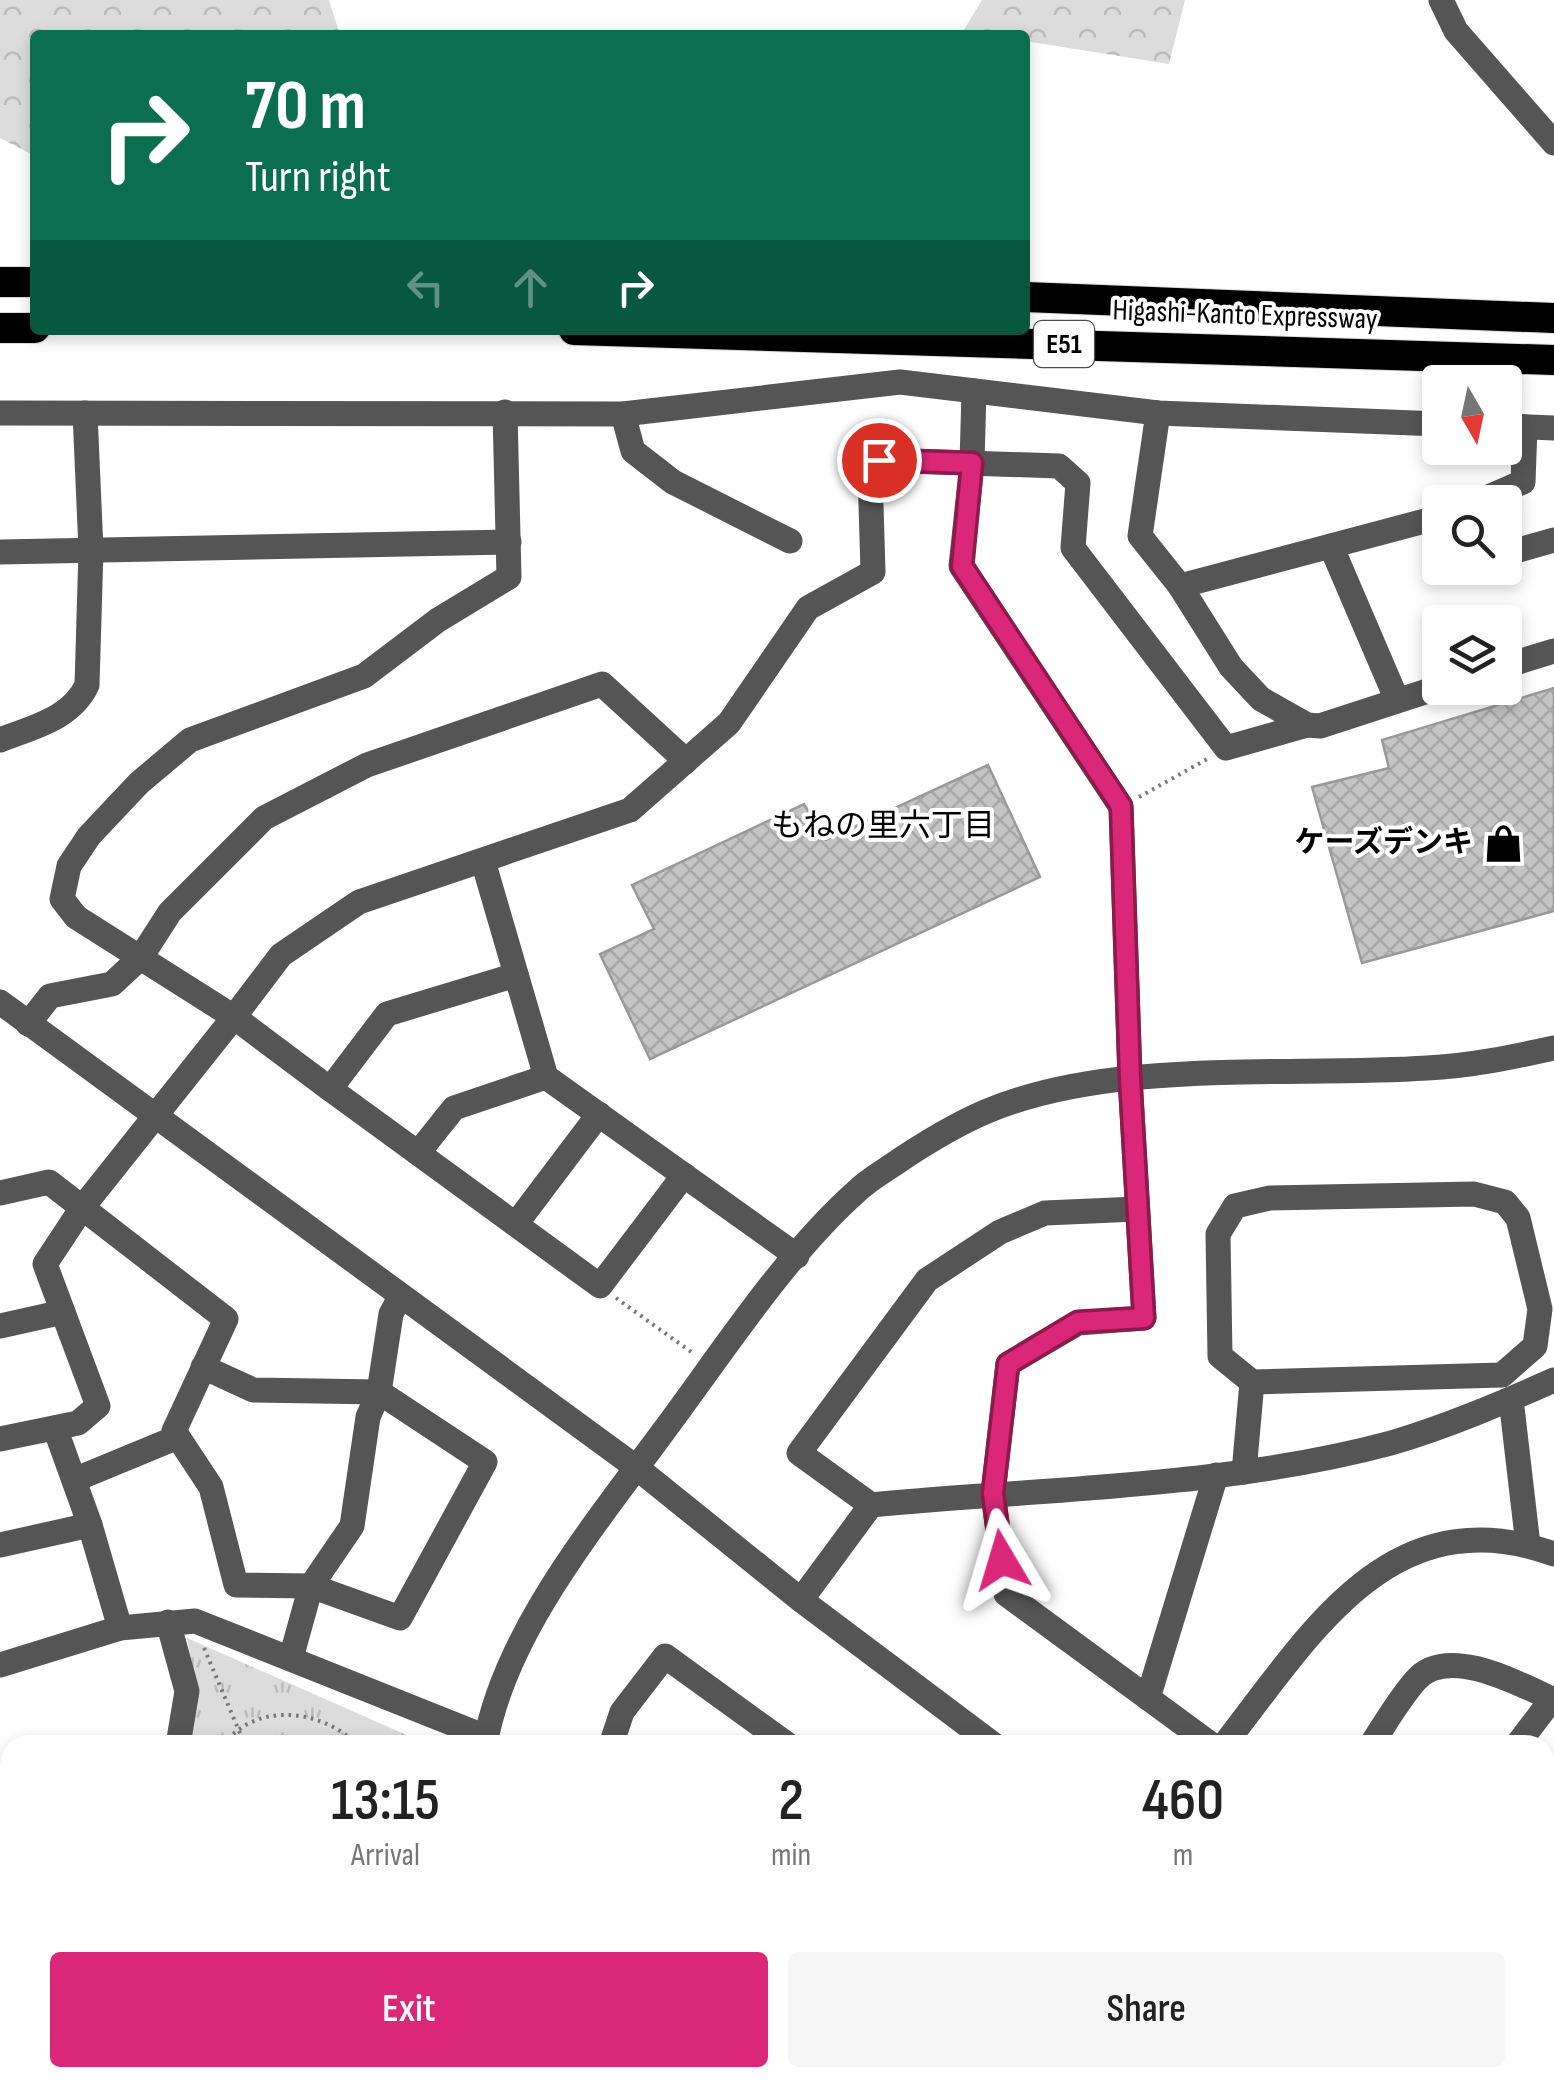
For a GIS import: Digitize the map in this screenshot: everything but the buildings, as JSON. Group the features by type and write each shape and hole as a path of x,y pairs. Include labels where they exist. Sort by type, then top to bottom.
{"highway":[{"path":"0,282 30,282"},
{"name":"Higashi-Kanto Expressway","path":"1030,297 1554,318"},
{"path":"0,328 30,328"},
{"name":"Higashi-Kanto Expressway","path":"737,335 1554,360"}],"street":[{"path":"1442,0 1456,30 1554,143"},
{"path":"0,413 623,414 900,382 1158,413 1422,423"},
{"path":"974,391 962,566 1121,806 1130,1078 1144,1318 1078,1322 1008,1364 993,1493 1006,1594 1198,1735"},
{"path":"505,412 509,578 438,620 364,676 190,740 139,783 89,836 69,866 62,899 76,917 234,1017 600,1286 684,1175"},
{"path":"0,740 67,712 80,699 86,685 91,550 84,413"},
{"path":"1158,413 1140,536 1180,586 1231,667 1262,699 1307,725"},
{"path":"623,414 633,451 673,482 790,541"},
{"path":"1522,426 1554,428"},
{"path":"0,1438 78,1423 98,1406 45,1264 82,1208 281,955 359,902 630,810 729,723 808,608 873,572 870,471 879,460 1058,466 1078,483 1073,548 1226,748 1307,725 1320,726 1422,692"},
{"path":"1180,586 1422,521"},
{"path":"1522,549 1554,540"},
{"path":"0,552 509,542"},
{"path":"1331,546 1397,700"},
{"path":"1522,661 1554,651"},
{"path":"28,1024 50,996 112,984 141,957 170,912 264,818 367,765 602,684 686,761"},
{"path":"482,861 546,1077 796,1256"},
{"path":"330,1088 387,1014 516,975"},
{"path":"0,1002 637,1468 801,1600 981,1735"},
{"path":"488,1735 517,1650 542,1602 712,1367 796,1256 858,1188 930,1140 988,1111 1052,1092 1130,1078 1432,1068 1554,1048"},
{"path":"418,1153 454,1108 546,1077"},
{"path":"516,1224 599,1114"},
{"path":"0,1193 49,1182 226,1318 203,1367 174,1431 211,1487 236,1585 311,1586 400,1618 484,1462 379,1392 253,1390 203,1367"},
{"path":"1474,1194 1505,1202 1518,1218 1540,1309 1536,1346 1502,1375 1252,1382 1220,1356 1218,1234 1235,1206 1270,1198 1474,1194"},
{"path":"1138,1208 1045,1213 1000,1232 927,1280 800,1453 871,1505 1216,1475 1392,1442 1554,1380"},
{"path":"291,1658 311,1586 352,1526 368,1417 379,1392 391,1314 400,1297"},
{"path":"0,1326 63,1312"},
{"path":"1244,1472 1252,1382"},
{"path":"1511,1399 1528,1544"},
{"path":"54,1428 90,1525 120,1628"},
{"path":"74,1480 178,1437"},
{"path":"1148,1698 1216,1475"},
{"path":"801,1600 871,1505"},
{"path":"0,1545 90,1525"},
{"path":"1232,1735 1316,1627 1361,1582 1395,1561 1463,1541 1528,1544 1554,1554"},
{"path":"0,1665 120,1628 195,1621 472,1735"},
{"path":"168,1622 187,1691 180,1735"},
{"path":"615,1735 626,1705 665,1656 755,1735"},
{"path":"1378,1735 1417,1678 1431,1668 1476,1666 1553,1700 1525,1735"}],"path":[{"path":"1121,806 1226,748"},
{"path":"600,1286 712,1367"},
{"path":"196,1636 212,1661 240,1735"},
{"path":"233,1735 256,1720 290,1714 315,1717 343,1735"}],"green space":[{"path":"0,0 329,0 338,30 30,30 30,153 0,138"},
{"path":"982,0 1185,0 1169,64 1030,42 1030,30 964,30"},
{"path":"187,1638 406,1735 191,1735 197,1688"}],"place":[{"name":"ケーズデンキ","path":"1503,843"}],"district":[{"name":"もねの里六丁目","path":"883,826"}],"route":[{"path":"879,460 972,463 962,566 1121,806 1130,1078 1144,1318 1078,1322 1008,1364 993,1493 1002,1560"}]}
